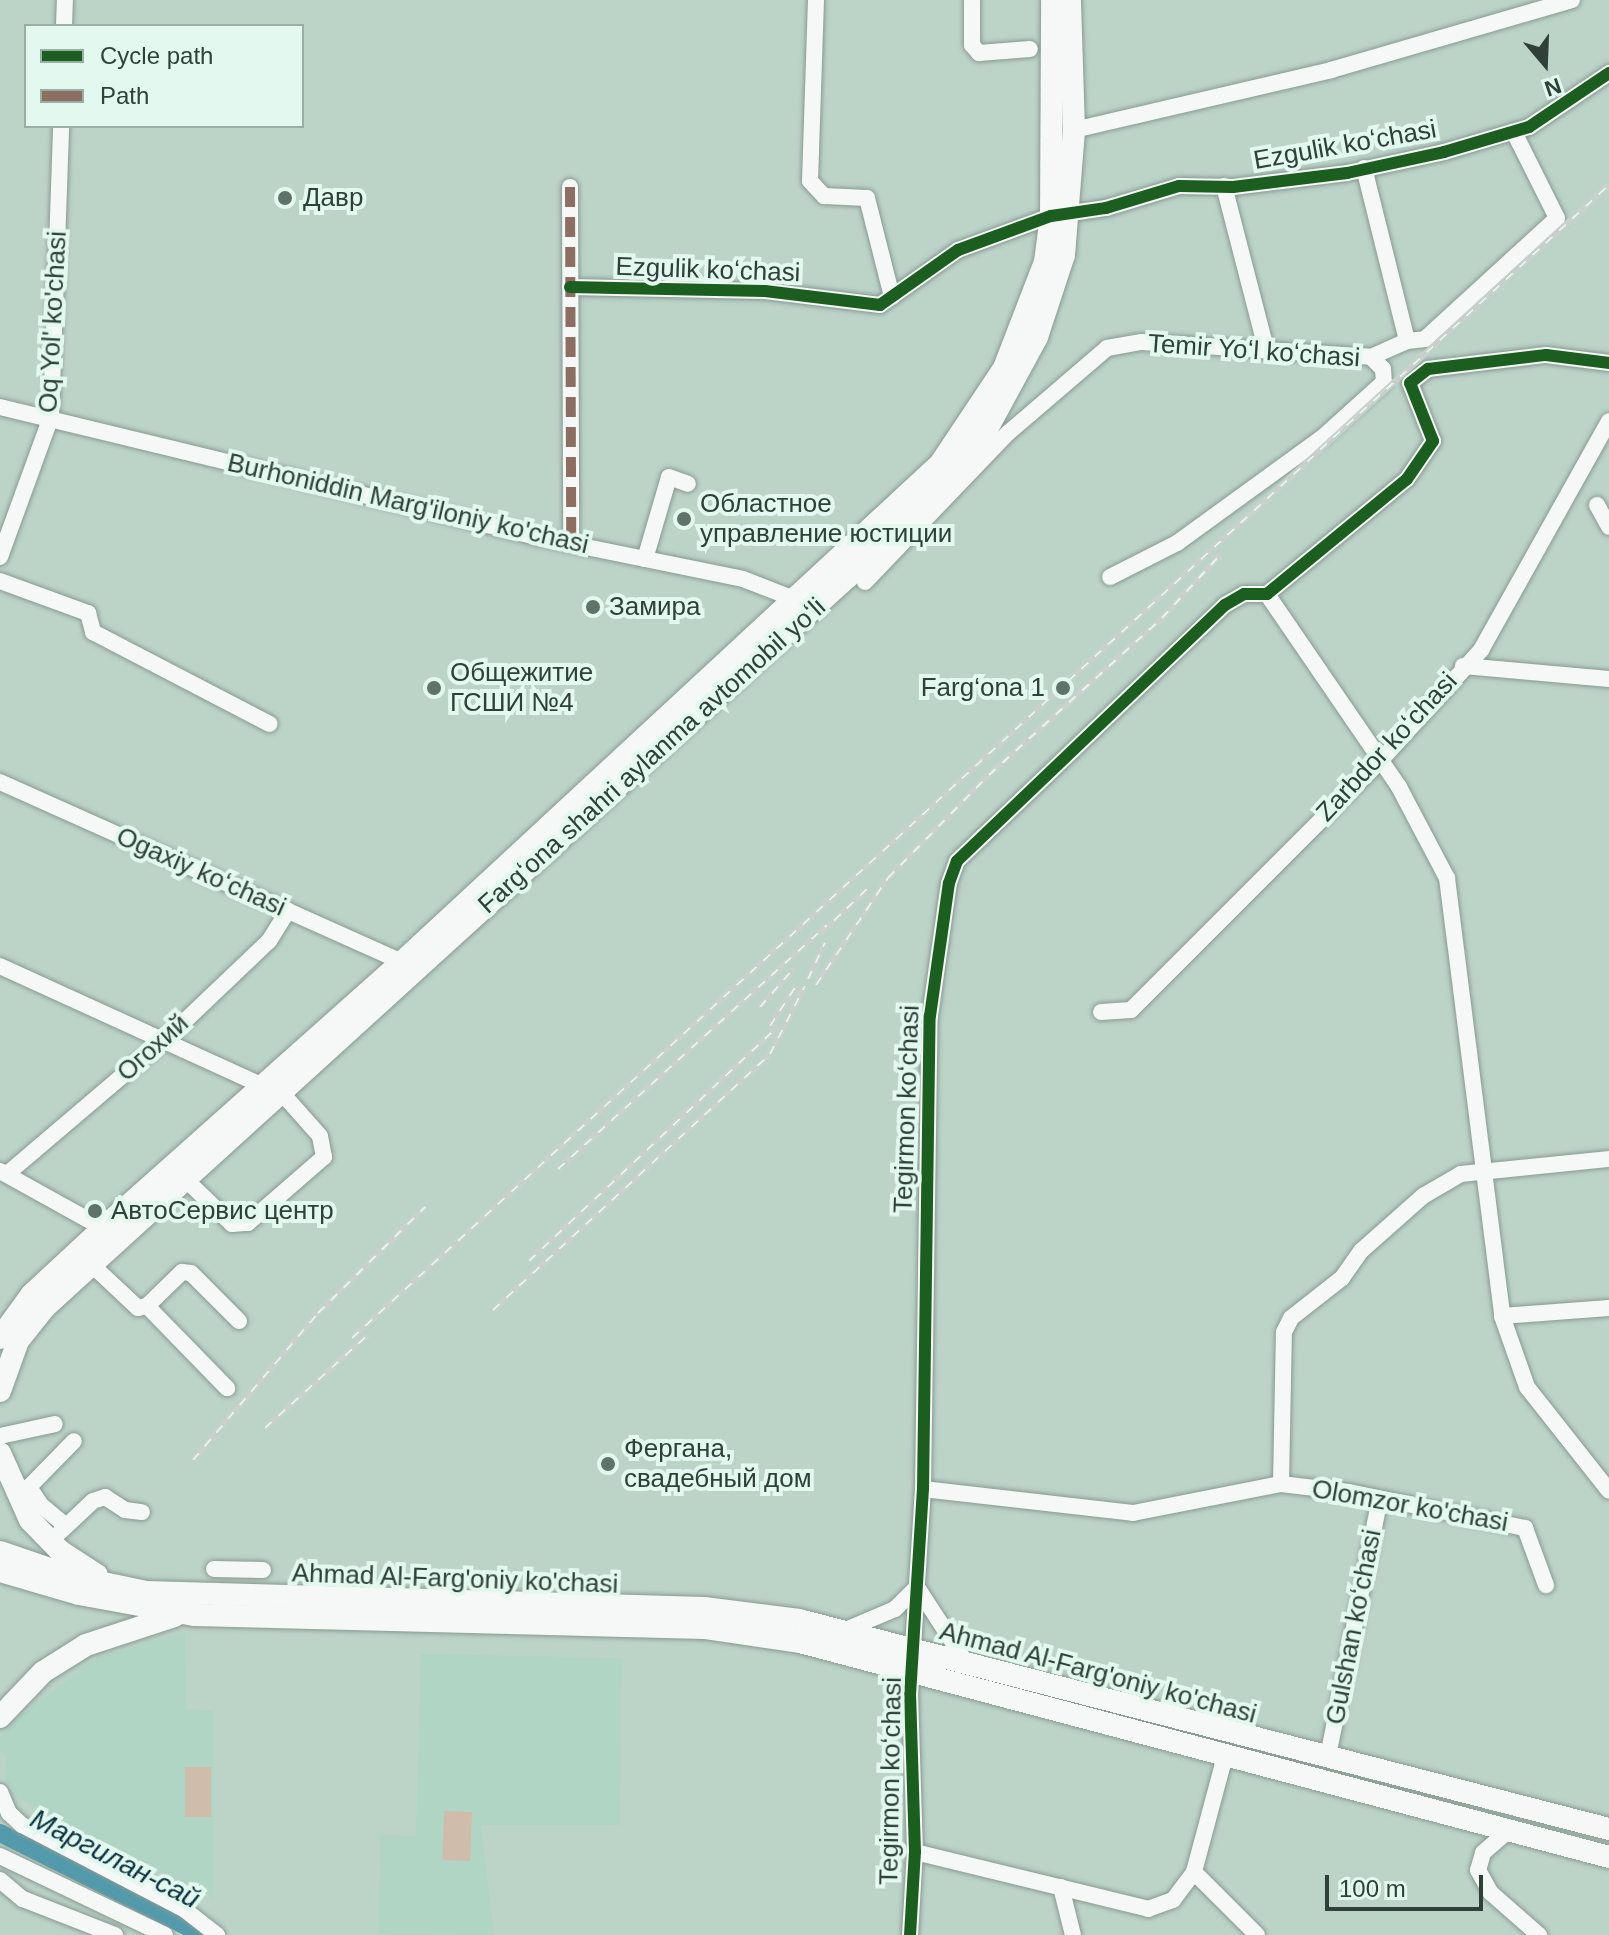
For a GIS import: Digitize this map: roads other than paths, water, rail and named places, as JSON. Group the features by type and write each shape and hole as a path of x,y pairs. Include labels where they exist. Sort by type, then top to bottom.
{"highway":[{"name":"Fargʻona shahri aylanma avtomobil yoʻli","path":"1052,0 1060,216"},
{"name":"Fargʻona shahri aylanma avtomobil yoʻli","path":"0,1338 32,1294 103,1228 272,1089 805,605 940,464 983,406 1035,297 1060,216 1074,130 1070,0"},
{"name":"Fargʻona shahri aylanma avtomobil yoʻli","path":"0,1391 18,1341 45,1307 185,1179 402,962 805,605"},
{"path":"0,1453 18,1500 58,1534 77,1564 120,1587"},
{"path":"0,1544 0,1570"},
{"name":"Ahmad Al-Farg'oniy ko'chasi","path":"0,1552 120,1587 264,1596 704,1608 843,1631 1609,1829"},
{"name":"Ahmad Al-Farg'oniy ko'chasi","path":"0,1570 79,1594 195,1615 705,1628 800,1642 914,1675 1609,1857"},
{"path":"0,1717 43,1672 86,1645 165,1616 195,1615"}],"street":[{"path":"64,24 65,0"},
{"path":"816,0 810,181 824,196 867,198 892,297"},
{"path":"972,0 972,45 979,53 1030,49"},
{"path":"1074,130 1331,70 1572,0"},
{"name":"Ezgulik koʻchasi","path":"570,287 765,291 880,305 958,250 1060,216 1179,186 1224,186 1364,168 1514,132 1609,73"},
{"name":"Oq Yol' ko'chasi","path":"0,557 51,417 61,128"},
{"path":"1371,357 1407,341 1425,339 1557,218 1514,132"},
{"path":"1364,168 1407,341"},
{"path":"1224,186 1267,352"},
{"path":"570,187 571,544"},
{"name":"Temir Yoʻl koʻchasi","path":"865,582 1008,433 1107,348 1141,342 1371,357 1383,369 1384,382 1323,437 1177,543 1110,577"},
{"name":"Tegirmon koʻchasi","path":"910,1935 915,1852 910,1752 923,1489 930,1016 949,883 957,861 1225,605 1244,594 1267,594 1366,517 1425,457 1433,441 1410,383 1428,369 1546,355 1609,363"},
{"name":"Burhoniddin Marg'iloniy ko'chasi","path":"0,407 571,544 743,579 805,605"},
{"name":"Zarbdor koʻchasi","path":"1101,1012 1131,1010 1381,760 1463,666 1495,627 1609,421"},
{"path":"645,559 669,477 688,484"},
{"path":"1597,505 1609,527"},
{"path":"0,581 88,613 93,632 270,724"},
{"path":"1267,594 1381,760 1447,878 1502,1316 1527,1387 1609,1491"},
{"path":"1463,666 1609,679"},
{"name":"Ogaxiy koʻchasi","path":"0,782 402,962"},
{"name":"Огохий","path":"4,1173 167,1038 269,941 288,911"},
{"path":"0,966 167,1038 272,1089 320,1136 324,1157 248,1223 232,1224 185,1179"},
{"path":"1483,1168 1609,1159"},
{"name":"Olomzor ko'chasi","path":"1281,1484 1284,1332 1291,1318 1342,1278 1361,1251 1423,1196 1483,1168"},
{"path":"4,1173 103,1228"},
{"path":"92,1265 138,1308 147,1306 182,1272 191,1273 239,1321"},
{"path":"147,1306 227,1388"},
{"path":"1502,1316 1609,1308"},
{"path":"0,1436 55,1424"},
{"path":"74,1441 29,1487 58,1534 93,1501 105,1497 125,1510 142,1512"},
{"name":"Olomzor ko'chasi","path":"923,1489 1133,1513 1281,1484 1380,1499 1525,1528 1546,1585"},
{"name":"Gulshan koʻchasi","path":"1328,1756 1380,1499"},
{"path":"214,1569 270,1570 264,1596"},
{"path":"843,1631 895,1609 917,1587 965,1661"},
{"path":"915,1852 1158,1909 1183,1891 1194,1872 1225,1756"},
{"path":"0,1792 22,1825 185,1910 217,1935"},
{"path":"1508,1831 1483,1853 1478,1870 1491,1893 1539,1935"},
{"path":"0,1856 165,1935"},
{"path":"1194,1872 1257,1935"},
{"path":"0,1880 23,1899 115,1935"},
{"path":"1061,1887 1073,1935"}],"waterway":[{"name":"Маргилан-сай","path":"0,1833 204,1935"}],"railway":[{"path":"352,1338 1609,185"},
{"path":"816,985 888,878 989,775 1162,618 1221,554"},
{"path":"821,933 867,889"},
{"path":"558,1169 827,925"},
{"path":"808,979 825,943"},
{"path":"760,1007 794,968"},
{"path":"770,1026 796,986"},
{"path":"493,1310 770,1054 805,986"},
{"path":"529,1261 778,1026"},
{"path":"193,1460 318,1313 425,1207"},
{"path":"265,1428 368,1335"}],"place":[{"name":"Давр","path":"285,198"},
{"name":"Областное управление юстиции","path":"684,519"},
{"name":"Замира","path":"593,607"},
{"name":"Общежитие ГСШИ №4","path":"434,688"},
{"name":"Farg‘ona 1","path":"1063,688"},
{"name":"АвтоСервис центр","path":"95,1211"},
{"name":"Фергана, свадебный дом","path":"608,1464"}]}
